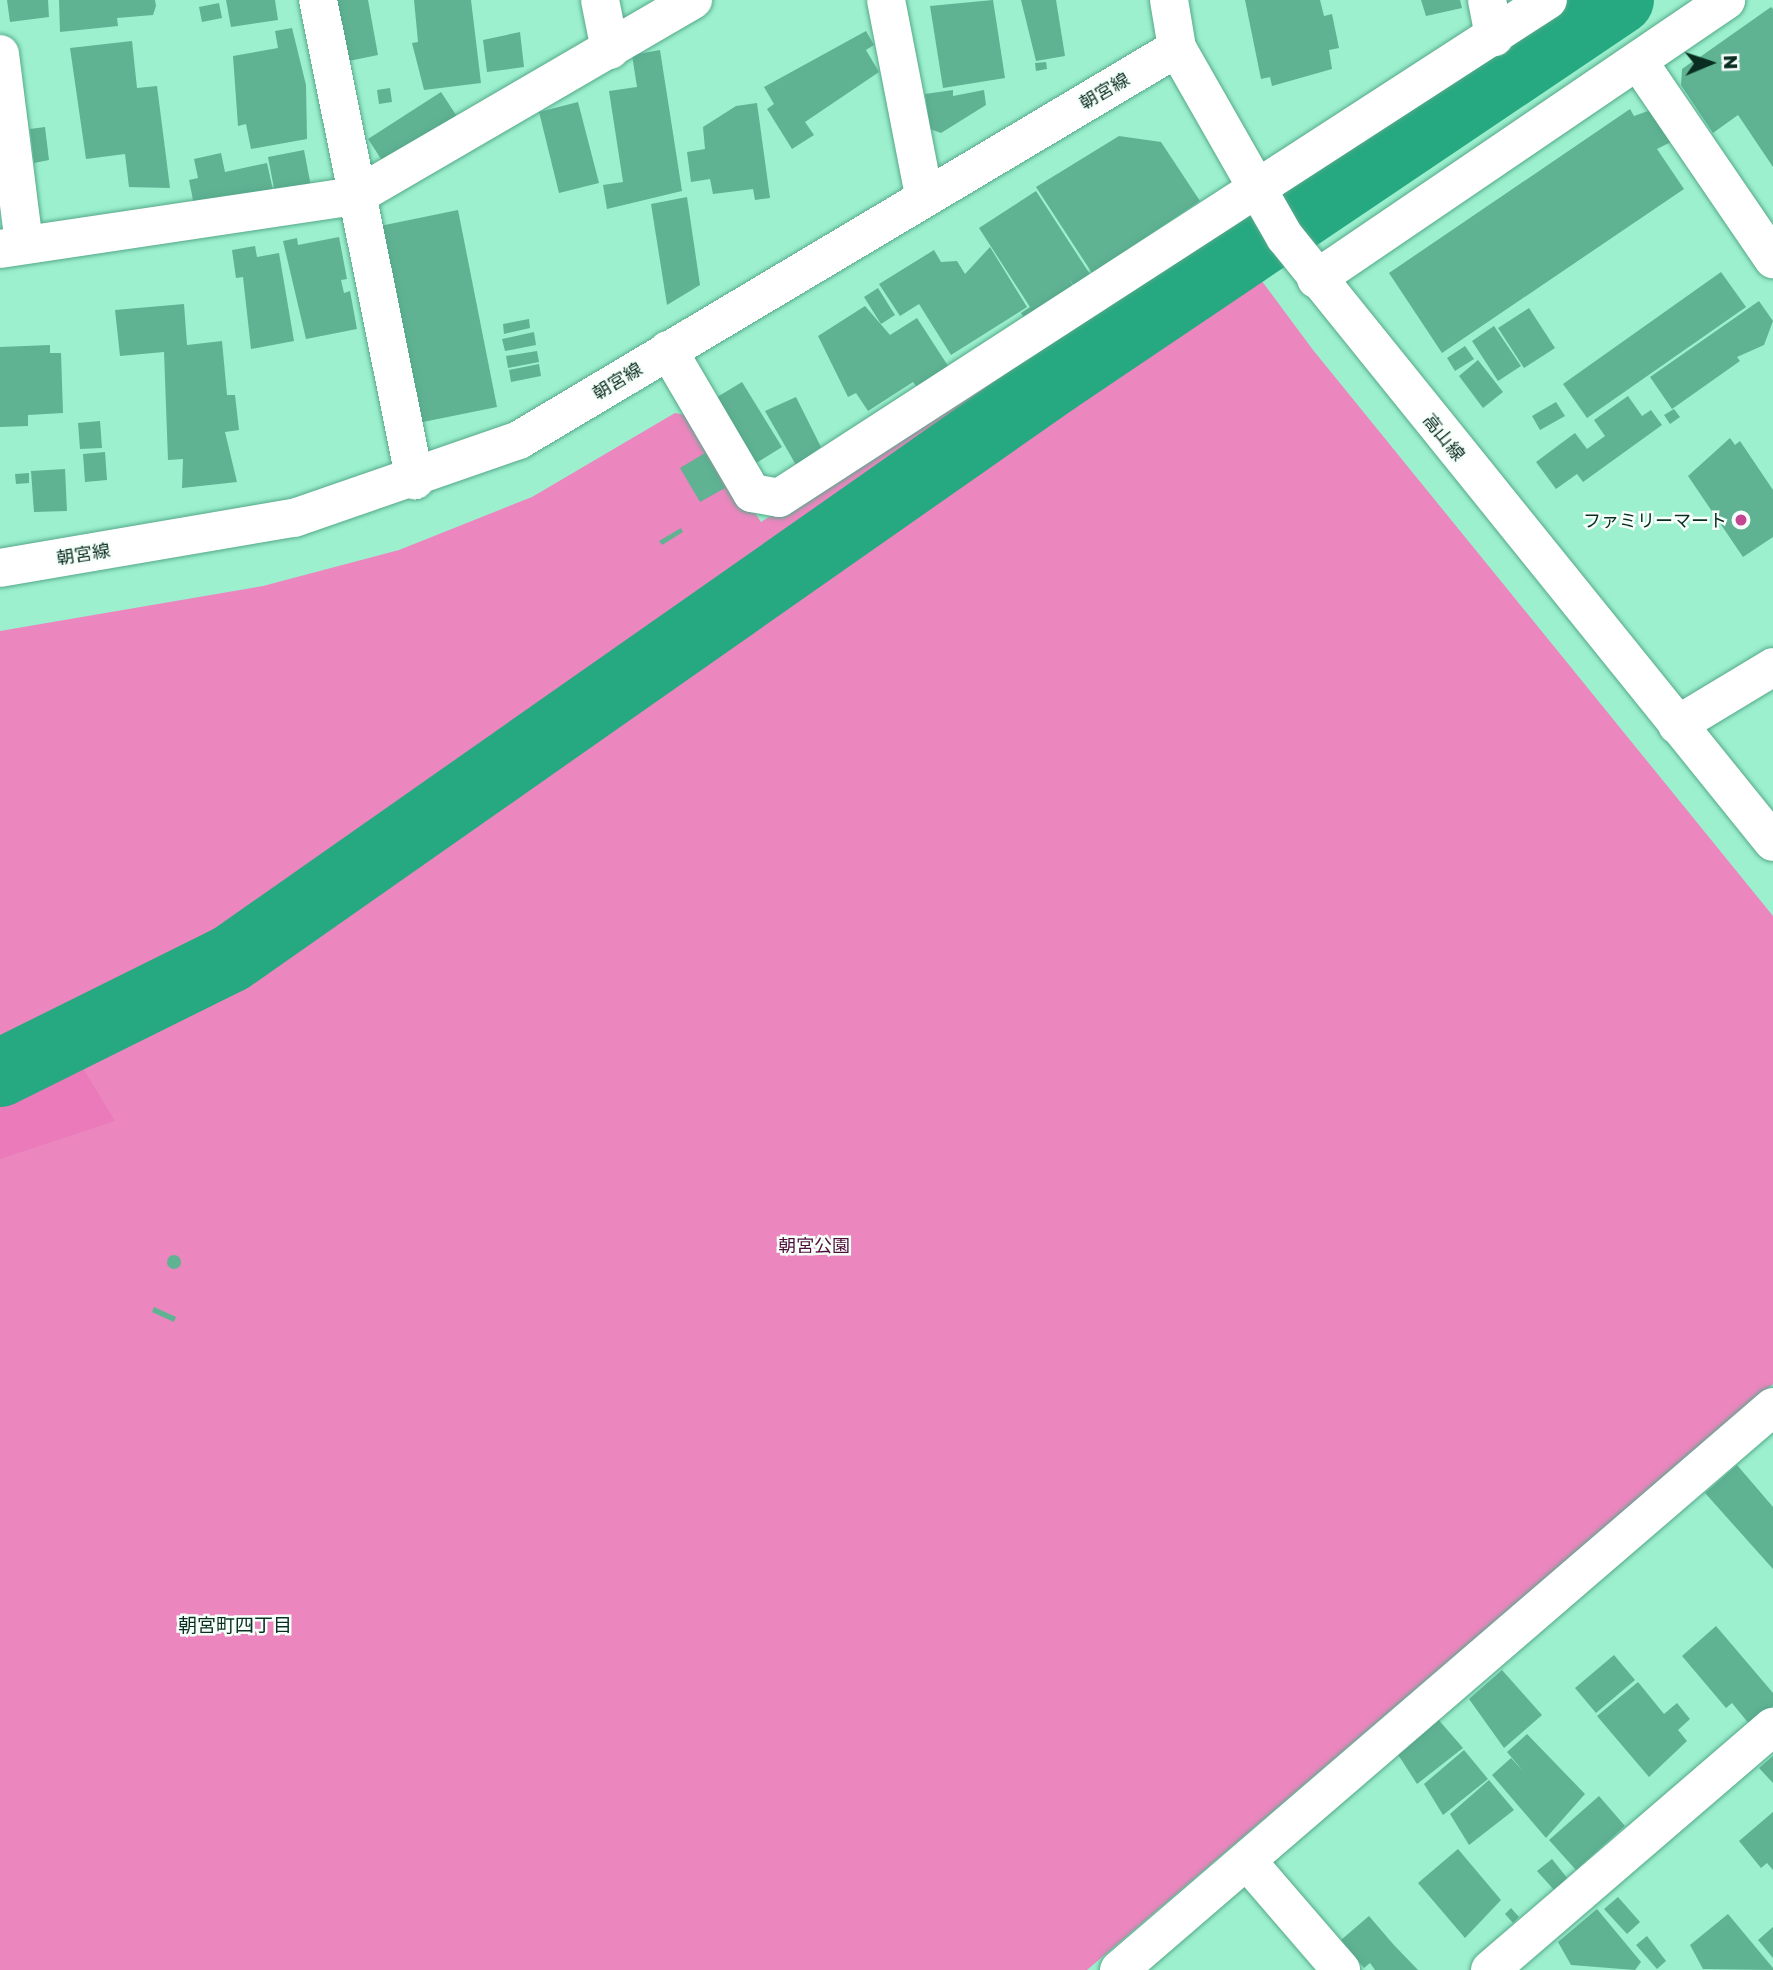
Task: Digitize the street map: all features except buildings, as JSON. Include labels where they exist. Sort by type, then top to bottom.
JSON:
[{"type":"street","points":[[318,0],[415,481]]},
{"type":"street","points":[[600,0],[610,50]]},
{"type":"street","points":[[0,54],[12,246],[356,196],[693,0]]},
{"type":"street","points":[[886,0],[924,195]]},
{"type":"street","name":"高山線","points":[[1169,0],[1177,48],[1269,213],[1316,279],[1773,842]]},
{"type":"street","points":[[1487,0],[1494,37]]},
{"type":"street","points":[[668,350],[752,493],[779,498],[1269,213],[1494,37],[1548,0]]},
{"type":"street","points":[[1316,279],[1727,0]]},
{"type":"street","name":"朝宮線","points":[[0,568],[294,519],[415,481],[519,440],[924,195],[1177,48]]},
{"type":"street","points":[[1638,61],[1773,259]]},
{"type":"street","points":[[1677,725],[1773,667]]},
{"type":"street","points":[[1119,1970],[1773,1407]]},
{"type":"street","points":[[1490,1970],[1773,1727]]},
{"type":"street","points":[[1247,1861],[1341,1970]]},
{"type":"green space","name":"朝宮公園","points":[[1213,237],[1230,238],[1313,350],[1773,916],[1773,1384],[1087,1970],[0,1970],[0,631],[263,586],[399,550],[532,497],[675,413],[690,416],[761,522]]},
{"type":"shaded area","points":[[51,1016],[115,1121],[0,1159],[0,1036]]},
{"type":"waterway","points":[[0,1073],[230,959],[1056,380],[1620,0]]},
{"type":"place","name":"ファミリーマート","points":[[1741,520]]},
{"type":"district","name":"朝宮町四丁目","points":[[235,1625]]}]
